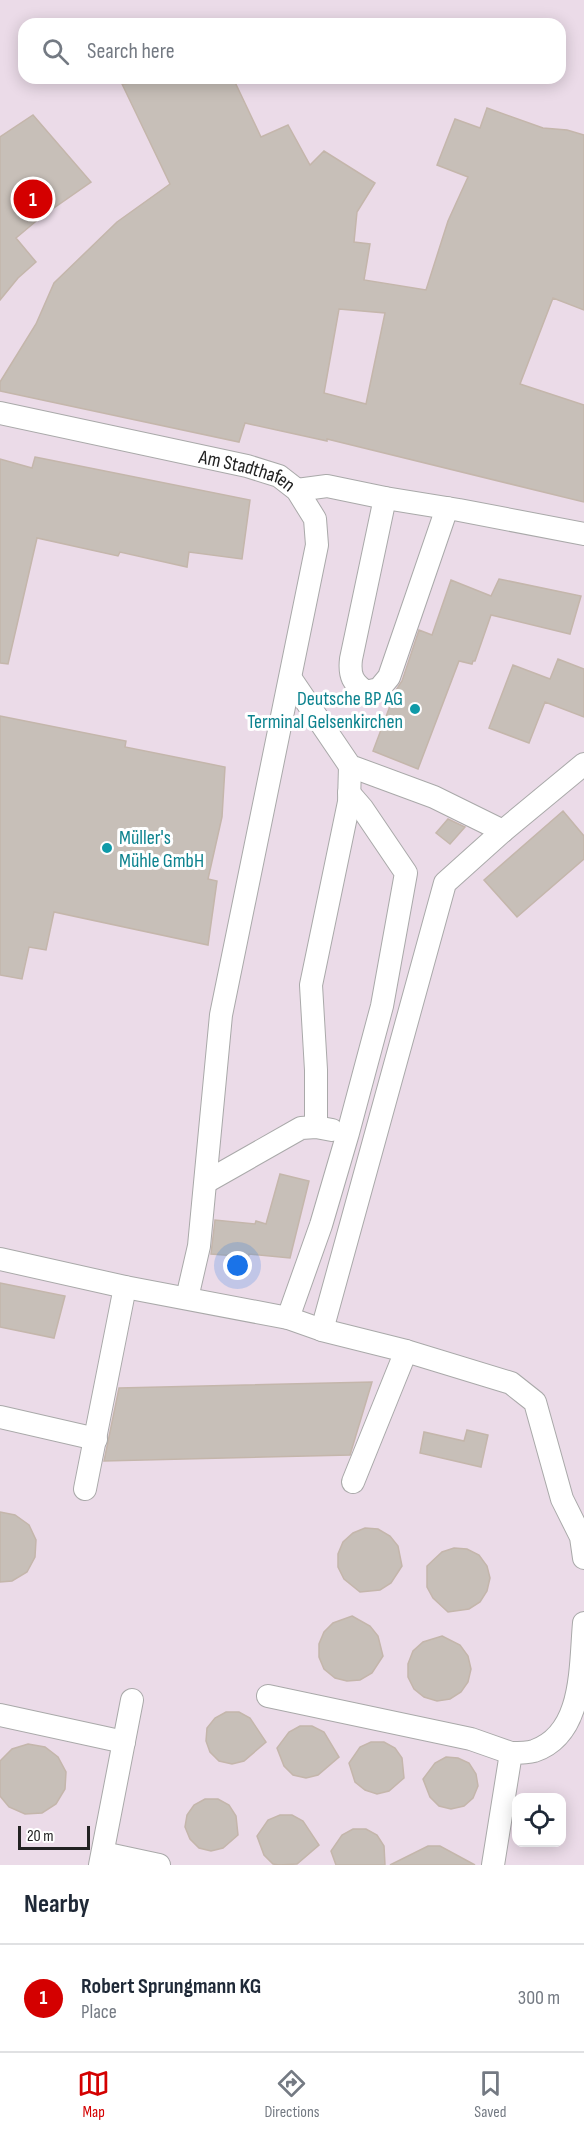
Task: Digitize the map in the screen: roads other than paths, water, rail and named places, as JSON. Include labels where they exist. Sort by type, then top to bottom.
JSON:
[{"type":"street","name":"Am Stadthafen","points":[[0,413],[247,466],[279,476],[297,490],[315,519],[317,545],[221,1015],[199,1246],[187,1298]]},
{"type":"street","points":[[297,490],[327,486],[584,534]]},
{"type":"street","points":[[385,498],[351,659],[350,672],[355,684],[366,692],[379,689],[388,677],[447,508]]},
{"type":"street","points":[[291,679],[350,766],[434,797],[503,831]]},
{"type":"street","points":[[322,1330],[445,883],[584,764]]},
{"type":"street","points":[[316,1127],[316,1070],[311,985],[349,802],[350,766]]},
{"type":"street","points":[[288,1318],[321,1225],[382,1005],[406,873],[362,808],[349,793]]},
{"type":"street","points":[[206,1182],[301,1128],[316,1127],[348,1133]]},
{"type":"street","points":[[0,1259],[125,1287],[288,1318],[322,1330],[406,1351],[511,1383],[535,1402],[562,1498],[583,1543]]},
{"type":"street","points":[[84,1489],[96,1439],[125,1287]]},
{"type":"street","points":[[353,1482],[406,1351]]},
{"type":"street","points":[[0,1417],[96,1439]]},
{"type":"street","points":[[268,1696],[471,1739],[511,1753],[532,1752],[554,1740],[568,1725],[576,1703],[584,1623]]},
{"type":"street","points":[[132,1700],[101,1859],[159,1865]]},
{"type":"street","points":[[0,1715],[124,1742]]},
{"type":"street","points":[[493,1865],[511,1753]]},
{"type":"place","name":"Robert Sprungmann KG","points":[[33,199]]},
{"type":"place","name":"Deutsche BP AG Terminal Gelsenkirchen","points":[[415,709]]},
{"type":"place","name":"Müller's Mühle GmbH","points":[[107,848]]}]
